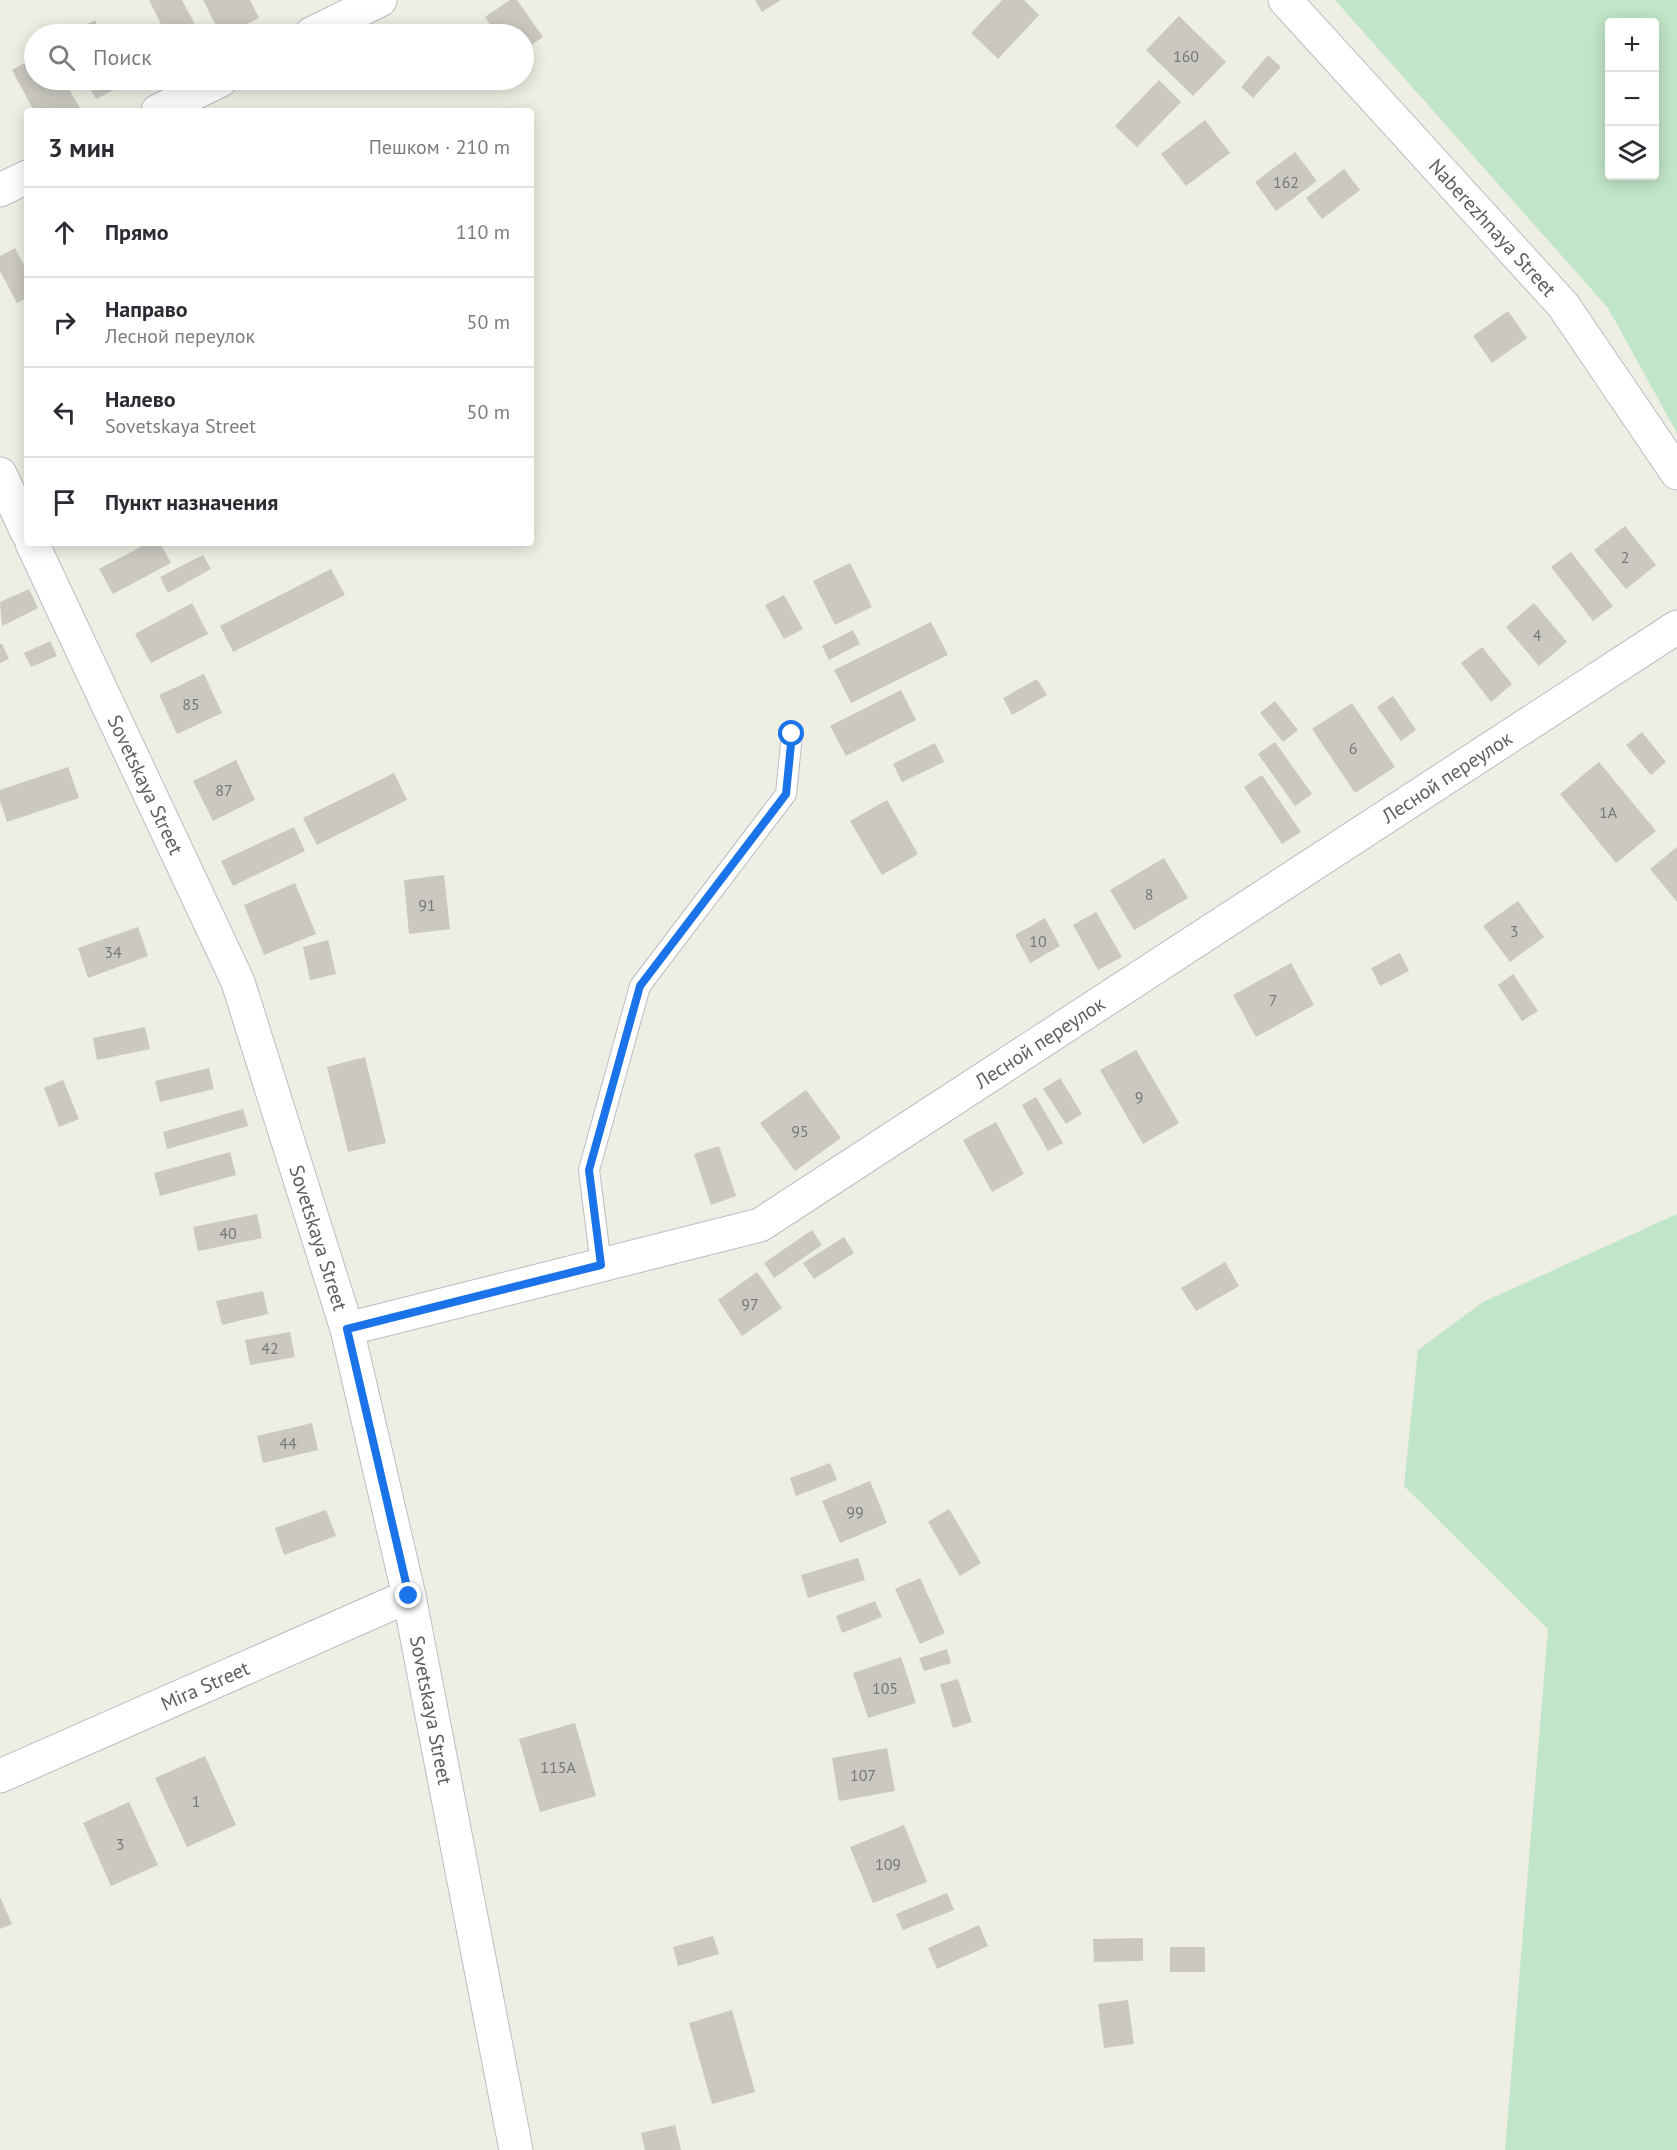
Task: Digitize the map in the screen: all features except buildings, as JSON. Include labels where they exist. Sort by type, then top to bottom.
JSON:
[{"type":"street","points":[[331,24],[380,0]]},
{"type":"street","name":"Naberezhnaya Street","points":[[1285,0],[1563,305],[1677,473]]},
{"type":"street","points":[[164,108],[201,90]]},
{"type":"street","points":[[0,190],[24,178]]},
{"type":"street","points":[[0,474],[24,526]]},
{"type":"street","name":"Sovetskaya Street","points":[[33,546],[238,982],[347,1329],[409,1596],[516,2150]]},
{"type":"street","name":"Лесной переулок","points":[[347,1329],[760,1225],[1677,627]]},
{"type":"street","name":"Mira Street","points":[[0,1776],[409,1596]]},
{"type":"lane","points":[[601,1265],[589,1170],[640,986],[786,794],[792,734]]},
{"type":"green space","points":[[1335,0],[1677,0],[1677,433],[1608,308]]},
{"type":"green space","points":[[1677,1214],[1677,2150],[1505,2150],[1548,1629],[1404,1486],[1418,1350],[1483,1302]]},
{"type":"route","points":[[409,1596],[347,1329],[601,1265],[589,1170],[640,986],[786,794],[792,734]]}]
